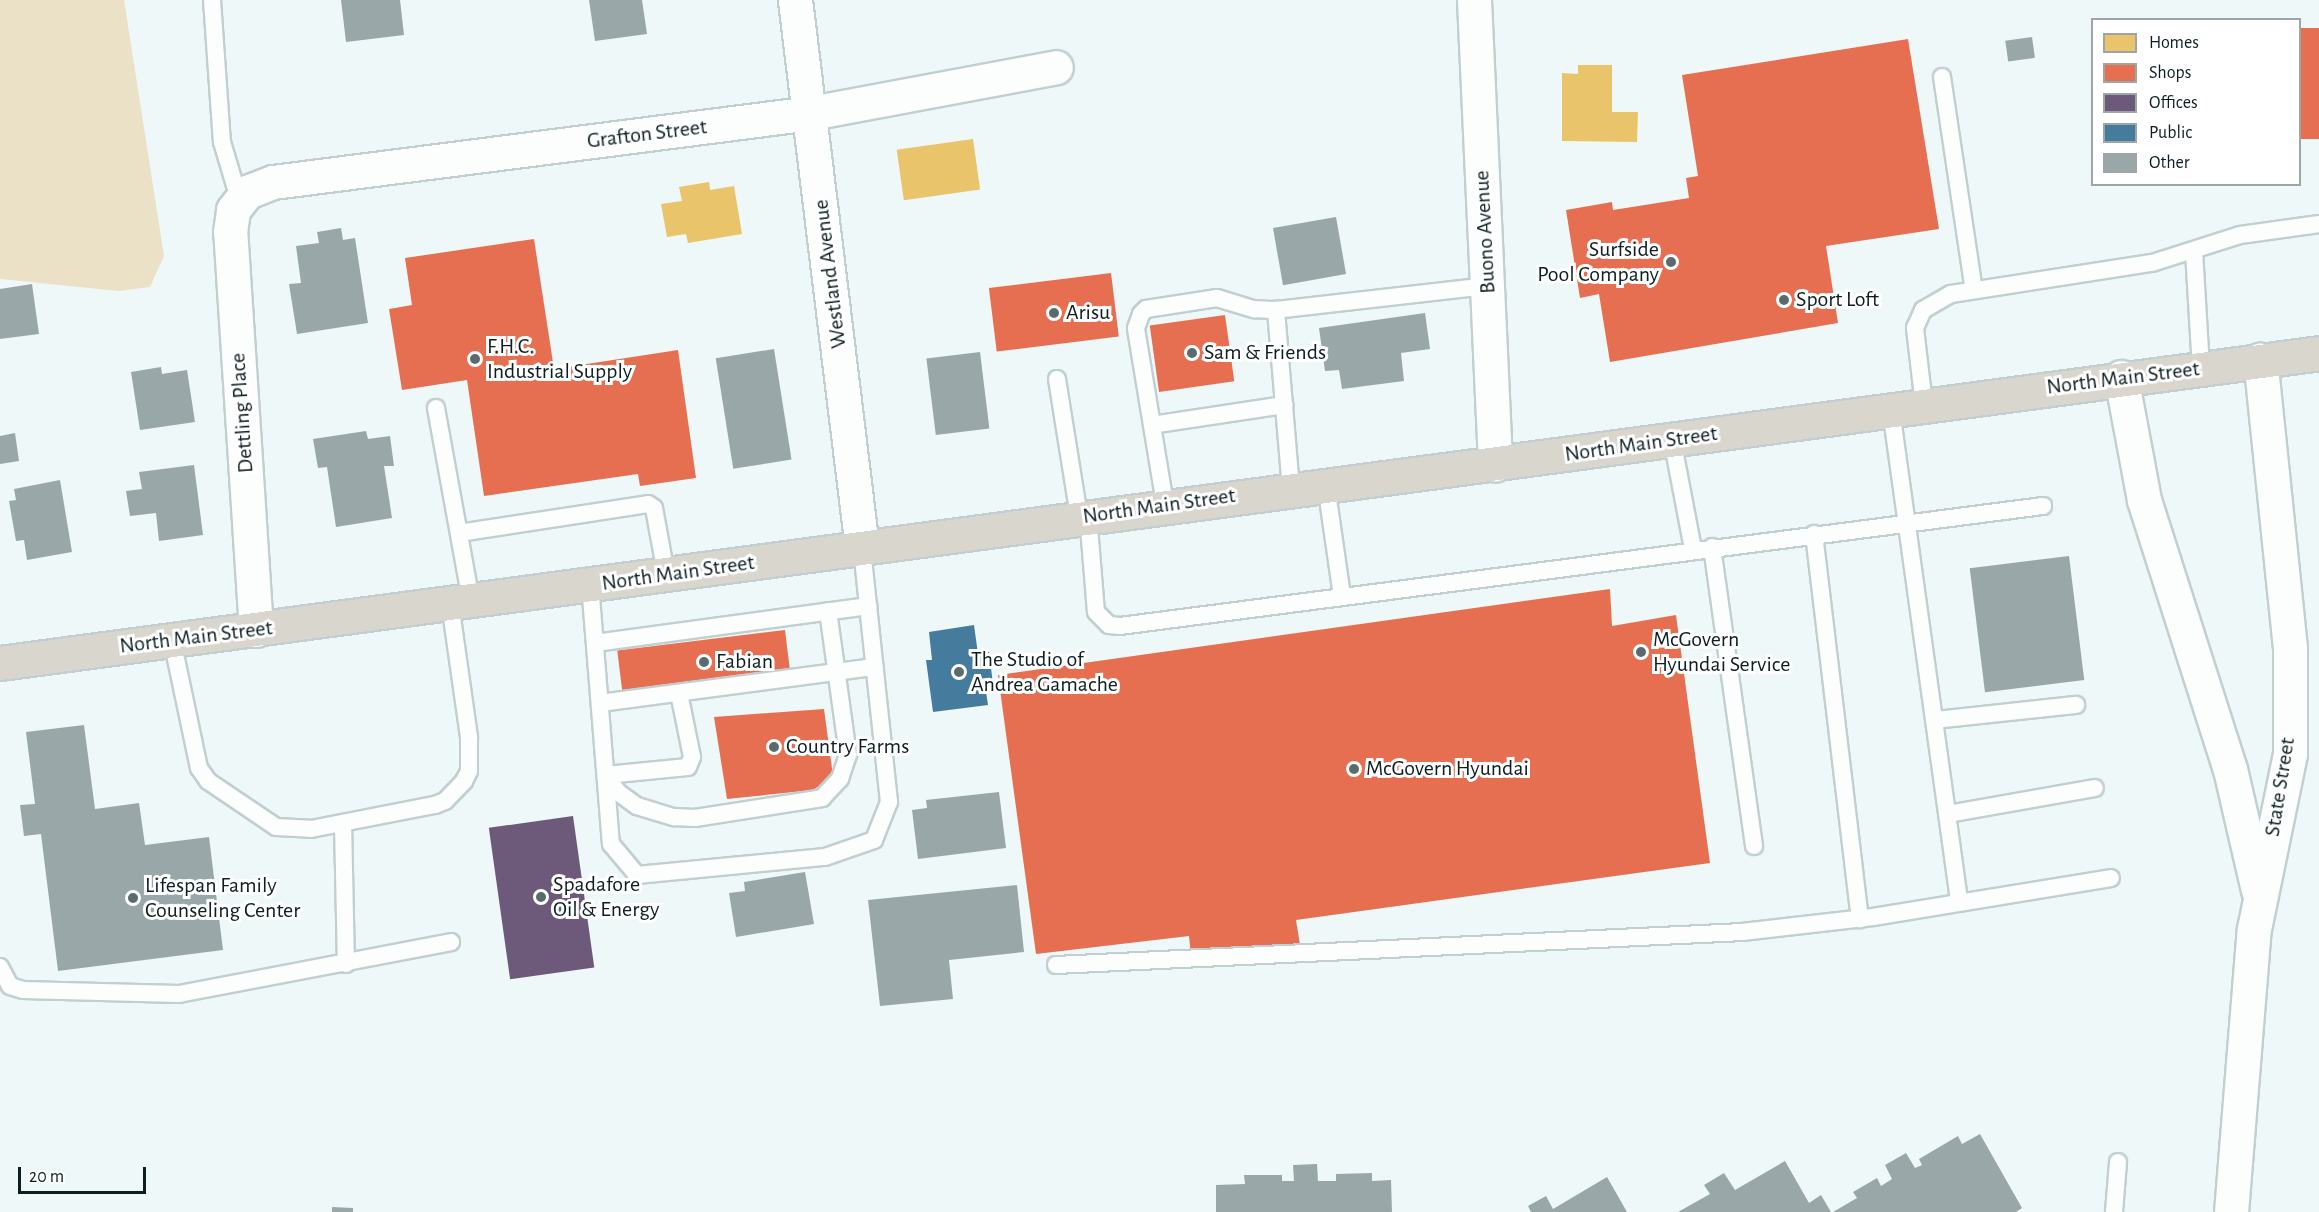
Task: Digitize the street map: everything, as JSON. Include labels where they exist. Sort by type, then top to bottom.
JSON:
[{"type":"highway","name":"North Main Street","points":[[0,663],[862,548],[1165,504],[1495,465],[2121,377],[2319,353]]},
{"type":"street","name":"Westland Avenue","points":[[795,0],[811,113],[862,548]]},
{"type":"street","name":"Buono Avenue","points":[[1474,0],[1495,465]]},
{"type":"street","name":"Grafton Street","points":[[239,199],[248,192],[273,182],[811,113],[1056,66]]},
{"type":"street","name":"Dettling Place","points":[[239,199],[233,210],[230,232],[256,630]]},
{"type":"street","name":"State Street","points":[[2231,1212],[2241,1054],[2260,900],[2290,754],[2290,648],[2260,360]]},
{"type":"street","points":[[2121,377],[2144,501],[2227,759],[2260,900]]},
{"type":"lane","points":[[212,0],[222,142],[239,199]]},
{"type":"lane","points":[[1942,76],[1974,290]]},
{"type":"lane","points":[[1924,405],[1915,328],[1923,310],[1951,294],[2152,263],[2240,235],[2319,224]]},
{"type":"lane","points":[[2194,251],[2201,368]]},
{"type":"lane","points":[[1165,504],[1136,328],[1146,309],[1217,298],[1254,309],[1276,310],[1487,286]]},
{"type":"lane","points":[[1276,310],[1291,489]]},
{"type":"lane","points":[[1057,379],[1084,516],[1096,612],[1109,625],[2043,506]]},
{"type":"lane","points":[[1152,425],[1284,405]]},
{"type":"lane","points":[[172,640],[199,768],[208,782],[276,827],[311,829],[446,801],[464,782],[469,771],[470,737],[460,602],[459,533],[436,408]]},
{"type":"lane","points":[[1892,410],[1959,901]]},
{"type":"lane","points":[[1672,439],[1693,549]]},
{"type":"lane","points":[[1326,485],[1342,596]]},
{"type":"lane","points":[[459,533],[648,504],[654,508],[666,574]]},
{"type":"lane","points":[[1814,534],[1860,919]]},
{"type":"lane","points":[[1712,547],[1754,846]]},
{"type":"lane","points":[[590,585],[611,844],[637,875],[825,857],[874,840],[889,802],[862,548]]},
{"type":"lane","points":[[595,643],[868,606]]},
{"type":"lane","points":[[606,775],[619,793],[637,806],[674,817],[695,818],[822,798],[840,779],[848,755],[828,611]]},
{"type":"lane","points":[[600,703],[875,667]]},
{"type":"lane","points":[[606,775],[688,767],[692,757],[679,693]]},
{"type":"lane","points":[[1935,720],[2076,705]]},
{"type":"lane","points":[[1948,814],[2095,788]]},
{"type":"lane","points":[[343,823],[346,963]]},
{"type":"lane","points":[[1056,965],[1742,932],[1860,919],[1959,901],[2111,878]]},
{"type":"lane","points":[[0,968],[10,986],[23,990],[178,994],[451,942]]},
{"type":"lane","points":[[2114,1212],[2118,1162]]},
{"type":"shaded area","points":[[0,0],[124,0],[164,256],[150,287],[119,291],[0,279]]},
{"type":"building: Homes","points":[[1578,65],[1612,65],[1612,112],[1638,112],[1637,142],[1562,141],[1562,73],[1578,74]]},
{"type":"building: Homes","points":[[973,139],[980,190],[904,200],[897,150]]},
{"type":"building: Homes","points":[[709,182],[710,190],[734,186],[742,234],[688,243],[686,234],[667,237],[661,204],[682,201],[679,187]]},
{"type":"building: Shops","points":[[2301,28],[2319,28],[2319,139],[2301,139]]},
{"type":"building: Shops","points":[[1908,39],[1939,229],[1826,246],[1838,323],[1610,362],[1599,294],[1580,298],[1566,210],[1612,202],[1613,210],[1689,198],[1686,178],[1698,176],[1682,75]]},
{"type":"building: Shops","name":"F.H.C. Industrial Supply","points":[[534,239],[554,369],[678,350],[696,478],[640,486],[638,474],[484,496],[467,380],[402,390],[389,309],[412,305],[405,258]]},
{"type":"building: Shops","name":"Arisu","points":[[1111,273],[1119,337],[997,352],[989,288]]},
{"type":"building: Shops","name":"Sam & Friends","points":[[1225,315],[1234,381],[1159,392],[1150,326]]},
{"type":"building: Shops","name":"McGovern Hyundai","points":[[1610,589],[1612,626],[1676,615],[1710,863],[1296,920],[1301,951],[1192,965],[1189,936],[1036,954],[998,675]]},
{"type":"building: Shops","name":"Fabian","points":[[785,630],[790,673],[623,693],[617,651]]},
{"type":"building: Shops","name":"Country Farms","points":[[824,709],[833,776],[813,790],[727,799],[714,717]]},
{"type":"building: Offices","name":"Spadafore Oil & Energy","points":[[573,816],[594,968],[510,979],[489,828]]},
{"type":"building: Public","name":"The Studio of Andrea Gamache","points":[[974,625],[978,654],[989,652],[993,684],[985,685],[988,705],[933,712],[926,660],[932,660],[929,632]]},
{"type":"building: Other","points":[[341,0],[400,0],[404,35],[346,42]]},
{"type":"building: Other","points":[[589,0],[642,0],[647,34],[595,41]]},
{"type":"building: Other","points":[[2032,37],[2035,58],[2008,62],[2005,41]]},
{"type":"building: Other","points":[[1336,217],[1346,274],[1283,285],[1273,228]]},
{"type":"building: Other","points":[[341,228],[343,240],[355,238],[368,323],[297,334],[289,284],[301,283],[296,246],[319,243],[317,232]]},
{"type":"building: Other","points":[[32,284],[39,334],[0,339],[0,289]]},
{"type":"building: Other","points":[[1425,313],[1430,349],[1401,353],[1404,381],[1342,389],[1339,370],[1325,371],[1319,328]]},
{"type":"building: Other","points":[[774,349],[792,460],[733,469],[716,358]]},
{"type":"building: Other","points":[[980,352],[989,428],[936,435],[926,359]]},
{"type":"building: Other","points":[[161,367],[162,374],[187,370],[195,422],[140,430],[131,372]]},
{"type":"building: Other","points":[[366,431],[368,439],[390,436],[394,466],[384,466],[392,518],[336,527],[327,467],[318,468],[313,439]]},
{"type":"building: Other","points":[[15,433],[19,461],[0,464],[0,436]]},
{"type":"building: Other","points":[[194,465],[203,535],[159,541],[156,513],[130,516],[126,491],[142,489],[139,472]]},
{"type":"building: Other","points":[[60,480],[72,552],[27,560],[24,540],[16,541],[9,501],[16,500],[14,489]]},
{"type":"building: Other","points":[[2069,556],[2084,680],[1985,692],[1970,568]]},
{"type":"building: Other","name":"Lifespan Family Counseling Center","points":[[84,725],[95,809],[139,803],[145,845],[209,837],[223,950],[58,971],[41,834],[24,836],[20,805],[35,804],[26,732]]},
{"type":"building: Other","points":[[999,792],[1006,848],[918,859],[912,810],[927,808],[926,800]]},
{"type":"building: Other","points":[[805,872],[814,924],[736,937],[729,893],[745,891],[744,882]]},
{"type":"building: Other","points":[[1017,885],[1024,952],[949,960],[953,999],[880,1006],[868,900]]},
{"type":"building: Other","points":[[1980,1134],[2022,1208],[2016,1212],[1833,1212],[1857,1198],[1853,1192],[1877,1178],[1881,1186],[1892,1179],[1885,1165],[1906,1153],[1915,1168],[1922,1165],[1919,1159],[1958,1136],[1962,1144]]},
{"type":"building: Other","points":[[1785,1161],[1809,1203],[1821,1195],[1831,1212],[1678,1212],[1710,1194],[1704,1185],[1724,1173],[1735,1190]]},
{"type":"building: Other","points":[[1317,1164],[1318,1181],[1336,1181],[1336,1174],[1372,1173],[1372,1181],[1391,1180],[1392,1212],[1216,1212],[1216,1185],[1245,1184],[1244,1175],[1282,1175],[1282,1181],[1294,1181],[1293,1165]]},
{"type":"building: Other","points":[[1607,1177],[1627,1212],[1531,1212],[1528,1206],[1546,1196],[1553,1209]]},
{"type":"building: Other","points":[[332,1207],[353,1208],[353,1212],[332,1212]]},
{"type":"place","name":"Surfside Pool Company","points":[[1671,262]]},
{"type":"place","name":"Sport Loft","points":[[1784,300]]},
{"type":"place","name":"Arisu","points":[[1054,313]]},
{"type":"place","name":"Sam & Friends","points":[[1192,353]]},
{"type":"place","name":"F.H.C. Industrial Supply","points":[[475,359]]},
{"type":"place","name":"McGovern Hyundai Service","points":[[1641,652]]},
{"type":"place","name":"Fabian","points":[[704,662]]},
{"type":"place","name":"The Studio of Andrea Gamache","points":[[959,672]]},
{"type":"place","name":"Country Farms","points":[[774,747]]},
{"type":"place","name":"McGovern Hyundai","points":[[1354,769]]},
{"type":"place","name":"Spadafore Oil & Energy","points":[[541,897]]},
{"type":"place","name":"Lifespan Family Counseling Center","points":[[133,898]]}]
